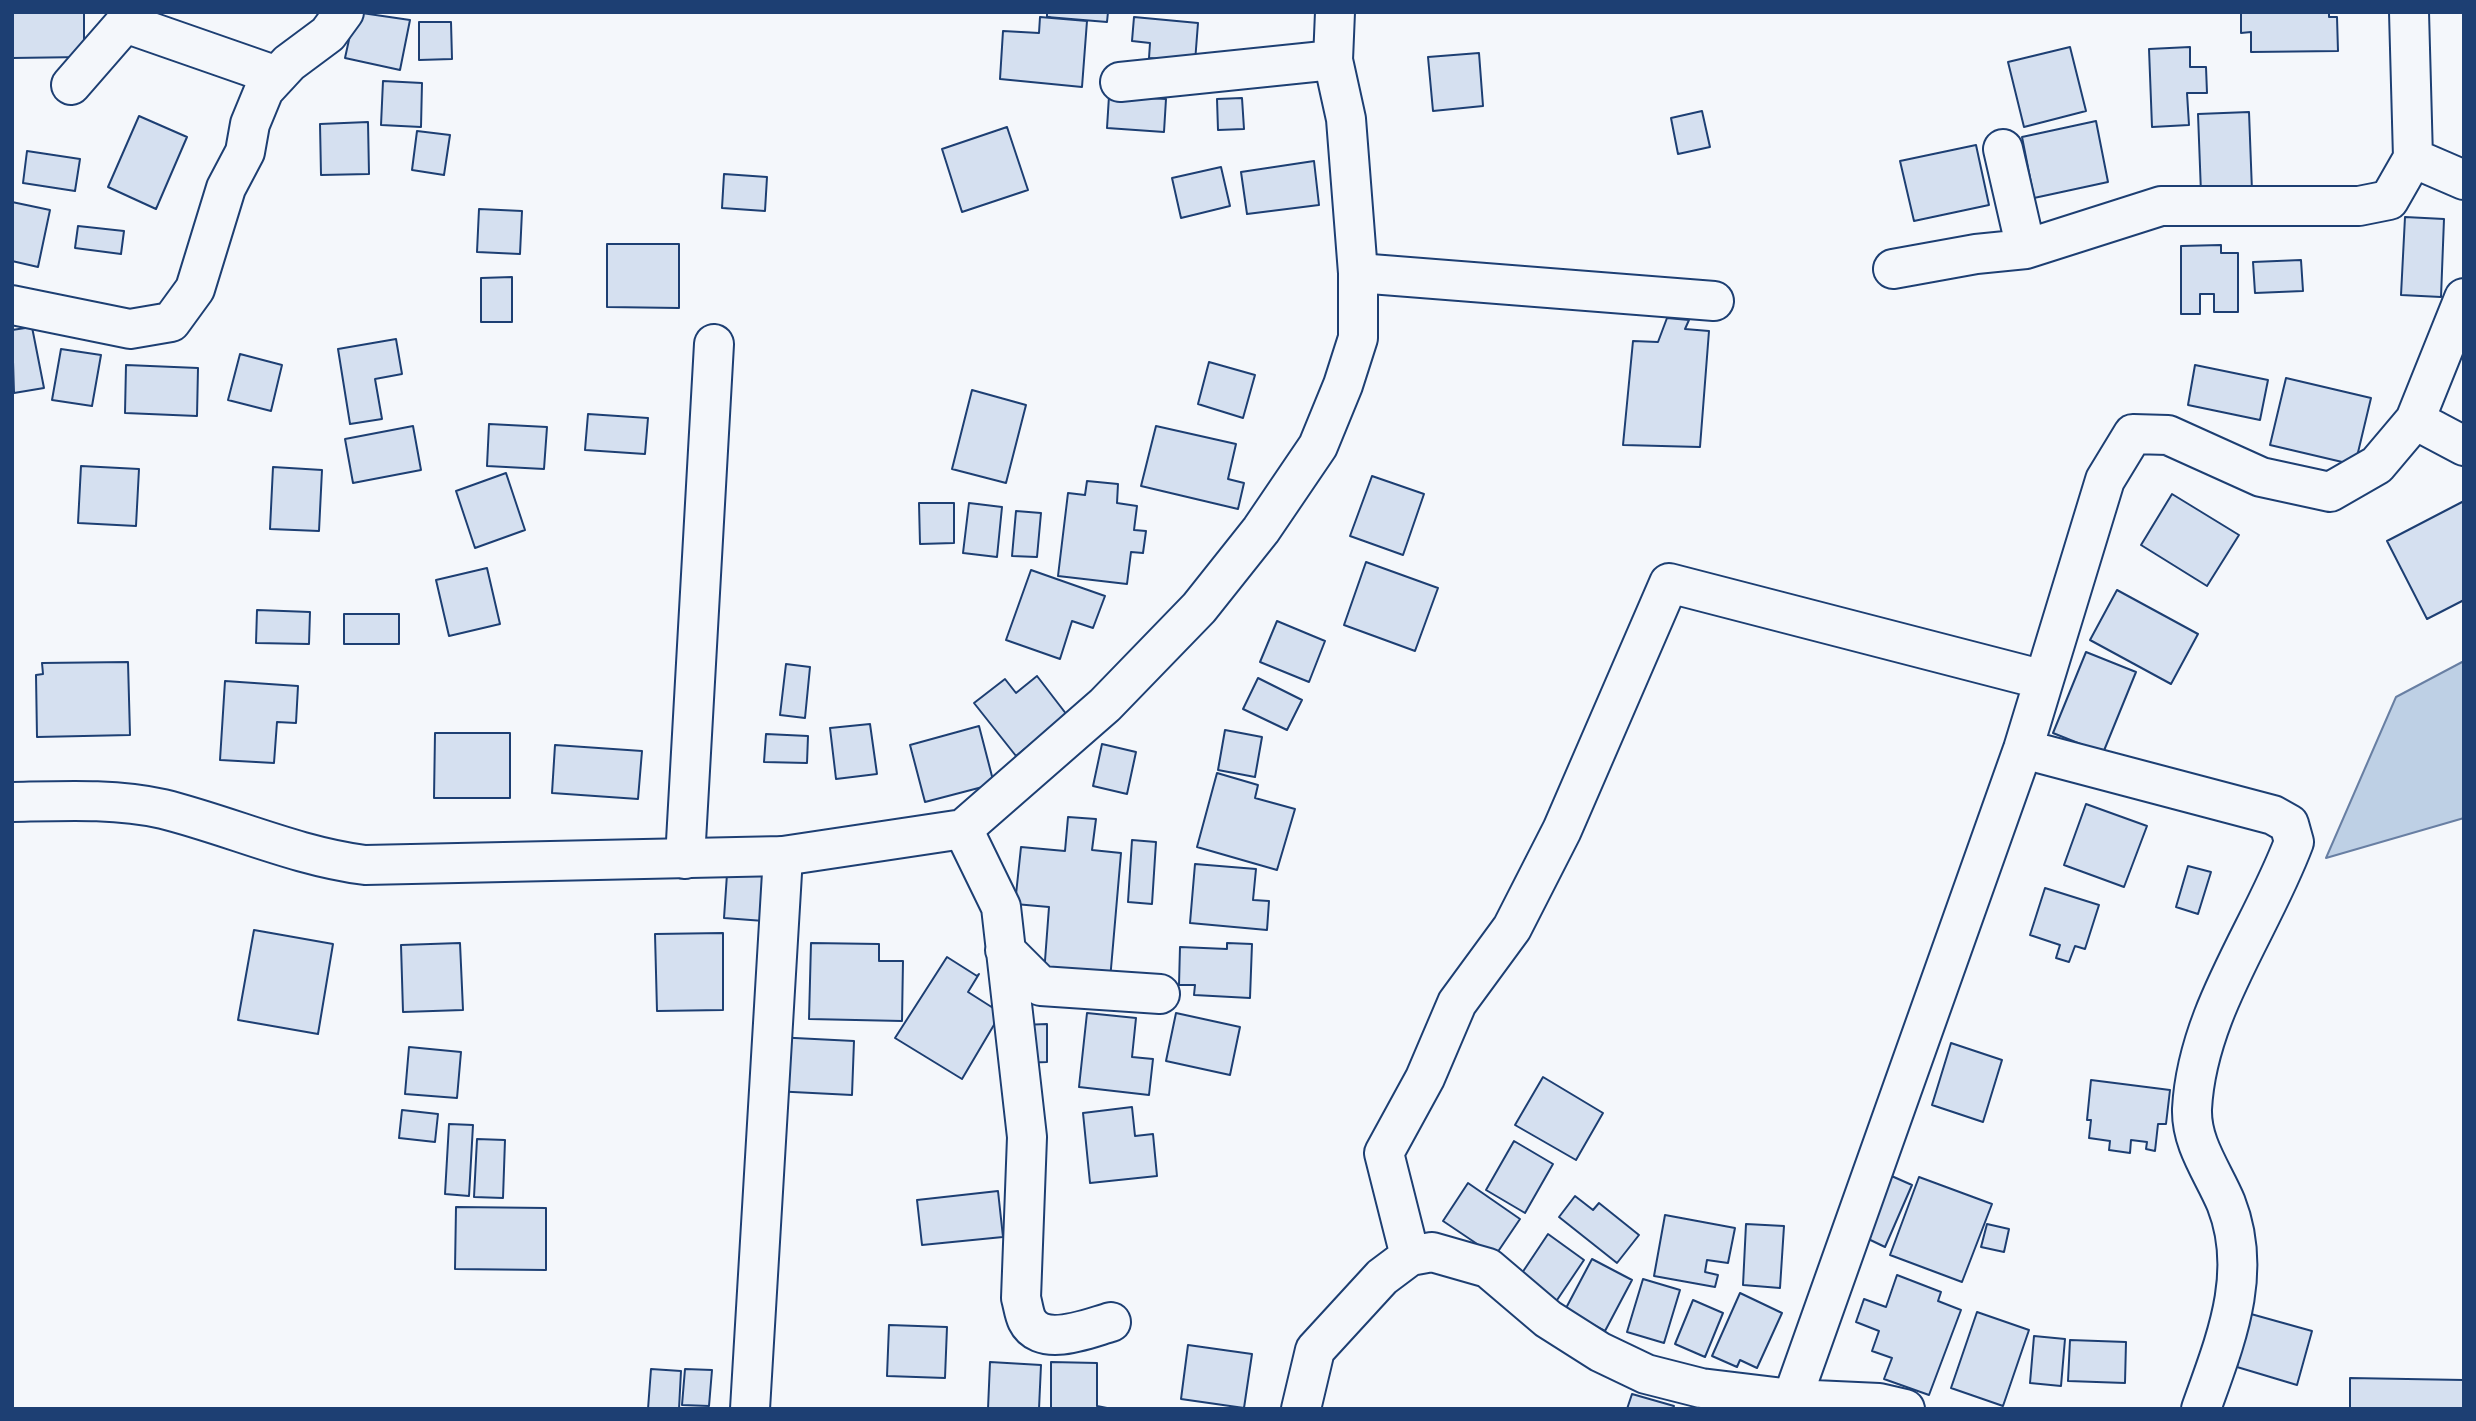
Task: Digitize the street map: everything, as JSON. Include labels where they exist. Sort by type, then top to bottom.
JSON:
[{"type":"street","points":[[12,305],[130,329],[170,322],[195,289],[226,187],[244,152],[250,124],[264,90],[289,62],[328,34],[345,12]]},
{"type":"street","points":[[12,802],[85,801],[161,809],[299,853],[365,865],[783,856],[963,829],[1105,705],[1199,608],[1261,530],[1318,446],[1343,385],[1358,338],[1358,273],[1346,119],[1333,60],[1335,12]]},
{"type":"street","points":[[1893,269],[1976,254],[2026,249],[2161,206],[2359,206],[2389,200],[2413,158],[2409,12]]},
{"type":"street","points":[[71,85],[125,23],[277,76]]},
{"type":"street","points":[[1120,82],[1333,60]]},
{"type":"street","points":[[2003,149],[2026,249]]},
{"type":"street","points":[[2413,158],[2464,180]]},
{"type":"street","points":[[1358,273],[1714,301]]},
{"type":"street","points":[[1792,1404],[2023,749],[2105,480],[2133,434],[2168,435],[2261,477],[2330,492],[2376,465],[2415,420],[2464,298]]},
{"type":"street","points":[[685,859],[713,344]]},
{"type":"street","points":[[2415,420],[2464,446]]},
{"type":"street","points":[[1410,1256],[1384,1153],[1425,1078],[1457,1003],[1512,928],[1562,830],[1669,583],[2044,680]]},
{"type":"street","points":[[2023,749],[2273,815],[2289,824],[2294,842],[2213,1016],[2197,1063],[2192,1112],[2197,1140],[2208,1170],[2226,1203],[2240,1259],[2237,1298],[2202,1409]]},
{"type":"street","points":[[963,829],[1001,907],[1027,1137],[1021,1298],[1027,1322],[1041,1333],[1057,1335],[1111,1322]]},
{"type":"street","points":[[750,1409],[783,856]]},
{"type":"street","points":[[1005,950],[1041,986],[1160,994]]},
{"type":"street","points":[[1301,1409],[1315,1350],[1381,1277],[1410,1256],[1432,1252],[1488,1268],[1548,1319],[1600,1352],[1646,1374],[1701,1388],[1792,1404],[1879,1403],[1905,1409]]},
{"type":"water","points":[[2464,661],[2464,818],[2326,858],[2396,697]]},
{"type":"building","points":[[12,12],[84,12],[84,57],[12,58]]},
{"type":"building","points":[[355,12],[410,20],[400,70],[345,58]]},
{"type":"building","points":[[1047,12],[1108,12],[1107,22],[1047,17]]},
{"type":"building","points":[[2241,12],[2329,12],[2329,17],[2337,17],[2338,51],[2251,52],[2251,32],[2241,33]]},
{"type":"building","points":[[1040,17],[1087,21],[1082,87],[1000,79],[1003,31],[1039,33]]},
{"type":"building","points":[[1134,17],[1198,23],[1195,62],[1149,58],[1150,43],[1132,41]]},
{"type":"building","points":[[419,22],[451,22],[452,59],[419,60]]},
{"type":"building","points":[[2070,47],[2086,111],[2024,127],[2008,62]]},
{"type":"building","points":[[2190,47],[2190,67],[2206,67],[2207,93],[2187,93],[2189,125],[2152,127],[2149,49]]},
{"type":"building","points":[[1479,53],[1483,106],[1433,111],[1428,57]]},
{"type":"building","points":[[383,81],[422,83],[421,127],[381,125]]},
{"type":"building","points":[[1109,96],[1166,99],[1164,132],[1107,128]]},
{"type":"building","points":[[1242,98],[1244,129],[1218,130],[1217,99]]},
{"type":"building","points":[[1702,111],[1710,147],[1678,154],[1671,118]]},
{"type":"building","points":[[2249,112],[2252,191],[2201,193],[2198,114]]},
{"type":"building","points":[[139,116],[187,137],[156,209],[108,187]]},
{"type":"building","points":[[2096,121],[2108,182],[2034,198],[2022,137]]},
{"type":"building","points":[[368,122],[369,174],[321,175],[320,124]]},
{"type":"building","points":[[1007,127],[1028,190],[962,212],[942,149]]},
{"type":"building","points":[[417,131],[450,135],[444,175],[412,170]]},
{"type":"building","points":[[1976,145],[1989,205],[1914,221],[1900,161]]},
{"type":"building","points":[[27,151],[80,159],[75,191],[23,183]]},
{"type":"building","points":[[1314,161],[1319,205],[1247,214],[1241,172]]},
{"type":"building","points":[[1221,167],[1230,206],[1181,218],[1172,178]]},
{"type":"building","points":[[724,174],[767,177],[765,211],[722,208]]},
{"type":"building","points":[[12,202],[50,210],[38,267],[12,261]]},
{"type":"building","points":[[479,209],[522,211],[520,254],[477,252]]},
{"type":"building","points":[[2405,217],[2444,219],[2441,297],[2401,295]]},
{"type":"building","points":[[78,226],[124,231],[121,254],[75,248]]},
{"type":"building","points":[[607,244],[679,244],[679,308],[607,307]]},
{"type":"building","points":[[2221,245],[2221,253],[2238,253],[2238,312],[2214,312],[2214,294],[2200,294],[2200,314],[2181,314],[2181,246]]},
{"type":"building","points":[[2301,260],[2303,291],[2255,293],[2253,262]]},
{"type":"building","points":[[512,277],[512,322],[481,322],[481,278]]},
{"type":"building","points":[[1667,318],[1689,320],[1685,329],[1709,331],[1700,447],[1623,445],[1633,341],[1658,342]]},
{"type":"building","points":[[32,327],[44,388],[14,393],[12,330]]},
{"type":"building","points":[[396,339],[402,374],[375,379],[382,419],[350,424],[338,349]]},
{"type":"building","points":[[61,349],[101,355],[92,406],[52,400]]},
{"type":"building","points":[[240,354],[282,365],[271,411],[228,400]]},
{"type":"building","points":[[1209,362],[1255,375],[1243,418],[1198,404]]},
{"type":"building","points":[[126,365],[198,368],[197,416],[125,413]]},
{"type":"building","points":[[2195,365],[2268,380],[2260,420],[2188,405]]},
{"type":"building","points":[[2286,378],[2371,398],[2355,465],[2270,445]]},
{"type":"building","points":[[972,390],[1026,405],[1006,483],[952,469]]},
{"type":"building","points":[[588,414],[648,418],[645,454],[585,450]]},
{"type":"building","points":[[489,424],[547,427],[544,469],[487,466]]},
{"type":"building","points":[[413,426],[421,470],[353,483],[345,439]]},
{"type":"building","points":[[1156,426],[1236,444],[1228,479],[1244,483],[1238,509],[1141,486]]},
{"type":"building","points":[[81,466],[139,469],[136,526],[78,523]]},
{"type":"building","points":[[273,467],[322,470],[319,531],[270,529]]},
{"type":"building","points":[[506,473],[525,530],[475,548],[456,491]]},
{"type":"building","points":[[1372,476],[1424,494],[1403,555],[1350,536]]},
{"type":"building","points":[[1087,481],[1118,484],[1117,503],[1137,506],[1134,530],[1146,531],[1143,553],[1131,552],[1127,584],[1058,576],[1068,493],[1085,495]]},
{"type":"building","points":[[2172,494],[2239,535],[2207,586],[2141,545]]},
{"type":"building","points":[[2464,501],[2464,600],[2427,619],[2387,541]]},
{"type":"building","points":[[919,503],[954,503],[954,543],[920,544]]},
{"type":"building","points":[[969,503],[1002,507],[997,557],[963,553]]},
{"type":"building","points":[[1016,511],[1041,513],[1037,557],[1012,556]]},
{"type":"building","points":[[1366,562],[1438,588],[1415,651],[1344,625]]},
{"type":"building","points":[[487,568],[500,624],[449,636],[436,580]]},
{"type":"building","points":[[1031,570],[1105,596],[1093,628],[1072,621],[1060,659],[1006,640]]},
{"type":"building","points":[[2117,590],[2198,634],[2171,684],[2090,640]]},
{"type":"building","points":[[257,610],[310,612],[309,644],[256,643]]},
{"type":"building","points":[[344,614],[399,614],[399,644],[344,644]]},
{"type":"building","points":[[1277,621],[1325,641],[1309,682],[1260,662]]},
{"type":"building","points":[[2086,652],[2136,672],[2103,753],[2053,733]]},
{"type":"building","points":[[128,662],[130,735],[37,737],[36,675],[43,674],[42,663]]},
{"type":"building","points":[[786,664],[810,667],[805,718],[780,715]]},
{"type":"building","points":[[1037,676],[1067,715],[1016,756],[974,703],[1005,679],[1016,693]]},
{"type":"building","points":[[1258,678],[1302,700],[1287,730],[1243,709]]},
{"type":"building","points":[[225,681],[298,686],[296,723],[277,722],[274,763],[220,760]]},
{"type":"building","points":[[870,724],[877,774],[836,779],[830,728]]},
{"type":"building","points":[[979,726],[994,784],[925,802],[910,745]]},
{"type":"building","points":[[1225,730],[1262,737],[1255,777],[1218,770]]},
{"type":"building","points":[[435,733],[510,733],[510,798],[434,798]]},
{"type":"building","points":[[766,734],[808,736],[807,763],[764,762]]},
{"type":"building","points":[[1102,744],[1136,752],[1127,794],[1093,786]]},
{"type":"building","points":[[555,745],[642,751],[638,799],[552,793]]},
{"type":"building","points":[[1217,773],[1258,785],[1255,798],[1295,809],[1277,870],[1197,847]]},
{"type":"building","points":[[2086,804],[2147,826],[2124,887],[2064,865]]},
{"type":"building","points":[[1068,817],[1096,819],[1092,850],[1121,853],[1110,980],[1044,974],[1049,907],[1015,904],[1021,847],[1065,851]]},
{"type":"building","points":[[1132,840],[1156,842],[1152,904],[1128,902]]},
{"type":"building","points":[[1195,864],[1256,869],[1253,900],[1269,901],[1267,930],[1190,923]]},
{"type":"building","points":[[2188,866],[2211,872],[2198,914],[2176,907]]},
{"type":"building","points":[[727,874],[766,876],[764,921],[724,918]]},
{"type":"building","points":[[2045,888],[2099,905],[2085,949],[2075,946],[2069,962],[2056,958],[2060,945],[2030,935]]},
{"type":"building","points":[[254,930],[333,944],[318,1034],[238,1020]]},
{"type":"building","points":[[723,933],[723,1010],[657,1011],[655,934]]},
{"type":"building","points":[[460,943],[463,1010],[403,1012],[401,945]]},
{"type":"building","points":[[811,943],[879,944],[879,961],[903,961],[902,1021],[809,1019]]},
{"type":"building","points":[[1227,943],[1252,944],[1250,998],[1194,995],[1195,985],[1179,985],[1180,947],[1227,949]]},
{"type":"building","points":[[947,957],[977,976],[979,974],[968,992],[1001,1013],[962,1079],[895,1038]]},
{"type":"building","points":[[1087,1013],[1136,1018],[1132,1057],[1153,1059],[1149,1095],[1079,1087]]},
{"type":"building","points":[[1176,1013],[1240,1027],[1230,1075],[1166,1061]]},
{"type":"building","points":[[1047,1024],[1047,1062],[1022,1063],[1022,1025]]},
{"type":"building","points":[[775,1037],[854,1041],[852,1095],[773,1091]]},
{"type":"building","points":[[1951,1043],[2002,1060],[1983,1122],[1932,1105]]},
{"type":"building","points":[[409,1047],[461,1052],[457,1098],[405,1094]]},
{"type":"building","points":[[1543,1077],[1603,1113],[1576,1160],[1515,1125]]},
{"type":"building","points":[[2091,1080],[2170,1090],[2166,1124],[2158,1124],[2155,1151],[2146,1149],[2147,1142],[2131,1140],[2130,1153],[2109,1150],[2110,1141],[2089,1138],[2091,1120],[2087,1120]]},
{"type":"building","points":[[1132,1107],[1135,1136],[1153,1134],[1157,1176],[1090,1183],[1083,1113]]},
{"type":"building","points":[[402,1110],[438,1114],[435,1142],[399,1138]]},
{"type":"building","points":[[449,1124],[473,1125],[469,1196],[445,1194]]},
{"type":"building","points":[[477,1139],[505,1140],[503,1198],[474,1197]]},
{"type":"building","points":[[1514,1141],[1553,1164],[1525,1213],[1486,1190]]},
{"type":"building","points":[[1887,1174],[1912,1185],[1885,1247],[1860,1235]]},
{"type":"building","points":[[1919,1177],[1992,1204],[1962,1282],[1890,1255]]},
{"type":"building","points":[[1468,1183],[1520,1219],[1495,1256],[1443,1221]]},
{"type":"building","points":[[998,1191],[1003,1237],[922,1245],[917,1200]]},
{"type":"building","points":[[1575,1196],[1593,1210],[1599,1203],[1639,1235],[1617,1263],[1559,1217]]},
{"type":"building","points":[[456,1207],[546,1208],[546,1270],[455,1269]]},
{"type":"building","points":[[1665,1215],[1735,1228],[1728,1263],[1707,1260],[1705,1272],[1718,1275],[1715,1287],[1654,1276]]},
{"type":"building","points":[[1746,1224],[1784,1226],[1780,1288],[1743,1285]]},
{"type":"building","points":[[1987,1224],[2009,1229],[2004,1252],[1981,1247]]},
{"type":"building","points":[[1548,1234],[1584,1260],[1553,1306],[1516,1282]]},
{"type":"building","points":[[1592,1259],[1632,1280],[1605,1331],[1565,1310]]},
{"type":"building","points":[[1897,1275],[1941,1292],[1938,1301],[1961,1310],[1929,1395],[1884,1379],[1892,1358],[1872,1351],[1879,1331],[1856,1322],[1864,1299],[1886,1307]]},
{"type":"building","points":[[1643,1279],[1680,1290],[1664,1343],[1627,1332]]},
{"type":"building","points":[[1740,1293],[1782,1313],[1757,1368],[1740,1360],[1737,1367],[1712,1356]]},
{"type":"building","points":[[1693,1300],[1723,1313],[1705,1357],[1675,1344]]},
{"type":"building","points":[[1977,1312],[2029,1330],[2003,1406],[1951,1388]]},
{"type":"building","points":[[2251,1314],[2312,1331],[2297,1385],[2237,1367]]},
{"type":"building","points":[[889,1325],[947,1327],[945,1378],[887,1376]]},
{"type":"building","points":[[2034,1336],[2065,1339],[2061,1386],[2030,1383]]},
{"type":"building","points":[[2070,1340],[2126,1342],[2125,1383],[2068,1381]]},
{"type":"building","points":[[1188,1345],[1252,1354],[1244,1408],[1181,1399]]},
{"type":"building","points":[[990,1362],[1041,1365],[1039,1409],[988,1409]]},
{"type":"building","points":[[1051,1362],[1097,1363],[1097,1406],[1112,1409],[1051,1409]]},
{"type":"building","points":[[651,1369],[681,1371],[679,1409],[648,1409]]},
{"type":"building","points":[[685,1369],[712,1370],[709,1406],[682,1405]]},
{"type":"building","points":[[2350,1378],[2464,1380],[2464,1409],[2350,1409]]},
{"type":"building","points":[[1632,1394],[1674,1406],[1673,1409],[1627,1409]]}]
